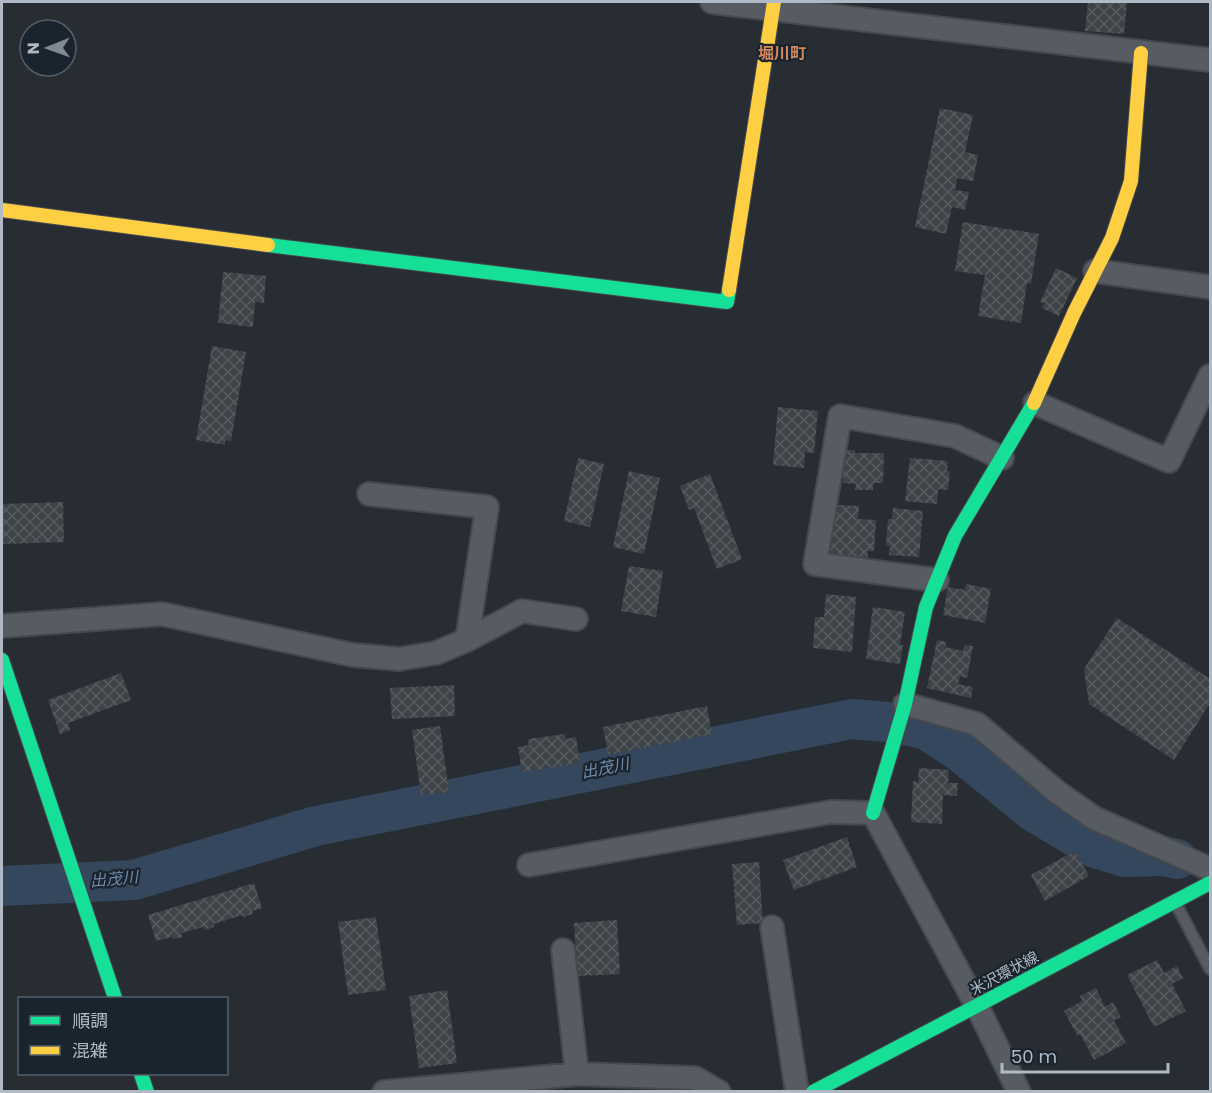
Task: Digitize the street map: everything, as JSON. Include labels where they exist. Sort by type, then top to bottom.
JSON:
[{"type":"street","points":[[712,2],[773,5],[1210,60]]},
{"type":"street","points":[[2,210],[727,302],[773,5]]},
{"type":"street","points":[[1019,1092],[977,1006],[873,813],[905,705],[926,607],[955,536],[1035,403],[1074,313],[1112,238],[1131,181],[1141,53]]},
{"type":"street","points":[[1095,271],[1210,287]]},
{"type":"street","points":[[1035,403],[1169,460],[1210,376]]},
{"type":"street","points":[[937,580],[815,564],[840,416],[954,436],[1002,458]]},
{"type":"street","points":[[369,494],[487,507],[467,640]]},
{"type":"street","points":[[2,626],[162,614],[353,655],[399,658],[436,653],[467,640],[522,611],[576,619]]},
{"type":"street","points":[[2,660],[114,997]]},
{"type":"street","points":[[905,705],[977,724],[1057,792],[1094,818],[1210,869]]},
{"type":"street","points":[[529,866],[831,812],[873,813]]},
{"type":"street","name":"米沢環状線","points":[[813,1092],[843,1083],[977,1006],[1210,883]]},
{"type":"street","points":[[772,927],[797,1092]]},
{"type":"street","points":[[563,950],[577,1074]]},
{"type":"street","points":[[384,1092],[577,1074],[695,1078],[719,1092]]},
{"type":"street","points":[[141,1075],[147,1092]]},
{"type":"lane","points":[[1174,901],[1210,969]]},
{"type":"building","points":[[1088,2],[1127,2],[1124,34],[1085,31]]},
{"type":"building","points":[[940,108],[973,115],[965,152],[978,155],[973,181],[957,178],[955,190],[969,192],[965,210],[952,207],[946,234],[915,227]]},
{"type":"building","points":[[963,222],[1039,234],[1031,284],[1027,283],[1021,323],[978,316],[985,275],[955,271]]},
{"type":"building","points":[[1056,268],[1077,278],[1059,316],[1042,308],[1044,303],[1040,302]]},
{"type":"building","points":[[223,272],[266,276],[264,303],[255,302],[253,327],[218,323]]},
{"type":"building","points":[[212,346],[246,352],[231,441],[225,440],[225,445],[196,440]]},
{"type":"building","points":[[778,407],[818,411],[814,453],[805,452],[804,468],[773,465]]},
{"type":"building","points":[[844,450],[855,450],[855,453],[884,453],[883,483],[873,483],[873,490],[855,490],[856,484],[843,483]]},
{"type":"building","points":[[578,458],[604,464],[590,527],[564,521]]},
{"type":"building","points":[[910,458],[948,461],[947,471],[950,471],[948,490],[938,489],[937,504],[905,501]]},
{"type":"building","points":[[629,471],[660,478],[644,554],[613,547]]},
{"type":"building","points":[[710,474],[742,559],[717,569],[694,508],[689,510],[680,486]]},
{"type":"building","points":[[63,502],[64,542],[2,544],[2,504]]},
{"type":"building","points":[[835,505],[859,506],[858,519],[876,520],[874,551],[868,551],[868,561],[829,559],[830,554],[827,554],[829,514],[835,514]]},
{"type":"building","points":[[893,508],[923,511],[919,557],[889,555],[890,546],[886,545],[888,519],[892,519]]},
{"type":"building","points":[[629,566],[663,571],[656,617],[621,611]]},
{"type":"building","points":[[966,584],[991,589],[985,623],[943,615],[948,587],[965,590]]},
{"type":"building","points":[[826,594],[856,597],[852,652],[813,648],[815,617],[824,617]]},
{"type":"building","points":[[873,607],[905,612],[900,645],[903,645],[900,664],[866,659]]},
{"type":"building","points":[[1117,618],[1210,679],[1210,703],[1174,760],[1089,704],[1084,669]]},
{"type":"building","points":[[937,640],[947,642],[945,647],[963,651],[964,645],[973,646],[967,678],[960,676],[958,684],[973,687],[971,698],[927,688]]},
{"type":"building","points":[[121,673],[131,700],[68,723],[70,730],[60,734],[48,700]]},
{"type":"building","points":[[454,685],[455,716],[392,719],[390,688]]},
{"type":"building","points":[[707,706],[712,734],[608,755],[603,727]]},
{"type":"building","points":[[440,726],[449,792],[421,795],[412,730]]},
{"type":"building","points":[[565,734],[566,739],[576,737],[580,763],[522,772],[518,747],[529,745],[528,739]]},
{"type":"building","points":[[919,768],[949,770],[948,783],[958,783],[957,796],[943,795],[942,824],[911,822],[913,781],[918,782]]},
{"type":"building","points":[[847,837],[857,867],[794,890],[783,860]]},
{"type":"building","points":[[1075,851],[1089,876],[1045,901],[1031,875]]},
{"type":"building","points":[[759,862],[763,923],[737,925],[732,864]]},
{"type":"building","points":[[254,883],[262,908],[252,911],[253,914],[214,924],[214,927],[204,930],[203,927],[181,933],[182,937],[156,941],[148,915]]},
{"type":"building","points":[[376,917],[386,990],[348,995],[338,922]]},
{"type":"building","points":[[617,920],[620,974],[577,976],[574,923]]},
{"type":"building","points":[[1157,960],[1164,973],[1177,966],[1183,978],[1172,984],[1186,1011],[1154,1027],[1127,975]]},
{"type":"building","points":[[1096,988],[1105,1007],[1113,1002],[1121,1017],[1114,1020],[1126,1043],[1094,1060],[1064,1011],[1082,1001],[1080,996]]},
{"type":"building","points":[[447,990],[457,1063],[419,1068],[409,996]]},
{"type":"waterway","name":"出茂川","points":[[2,886],[134,880],[316,826],[852,719],[925,729],[960,752],[1034,812],[1092,847],[1124,857],[1164,856],[1177,859]]},
{"type":"traffic: fast","points":[[268,245],[727,302],[729,290]]},
{"type":"traffic: fast","points":[[873,813],[905,704],[926,607],[955,536],[1034,403]]},
{"type":"traffic: fast","points":[[2,660],[115,997]]},
{"type":"traffic: fast","points":[[813,1092],[1210,883]]},
{"type":"traffic: fast","points":[[141,1075],[147,1092]]},
{"type":"traffic: slow","points":[[729,290],[774,2]]},
{"type":"traffic: slow","points":[[1034,403],[1074,313],[1112,238],[1131,181],[1141,53]]},
{"type":"traffic: slow","points":[[2,210],[268,245]]},
{"type":"district","name":"堀川町","points":[[782,53]]}]
